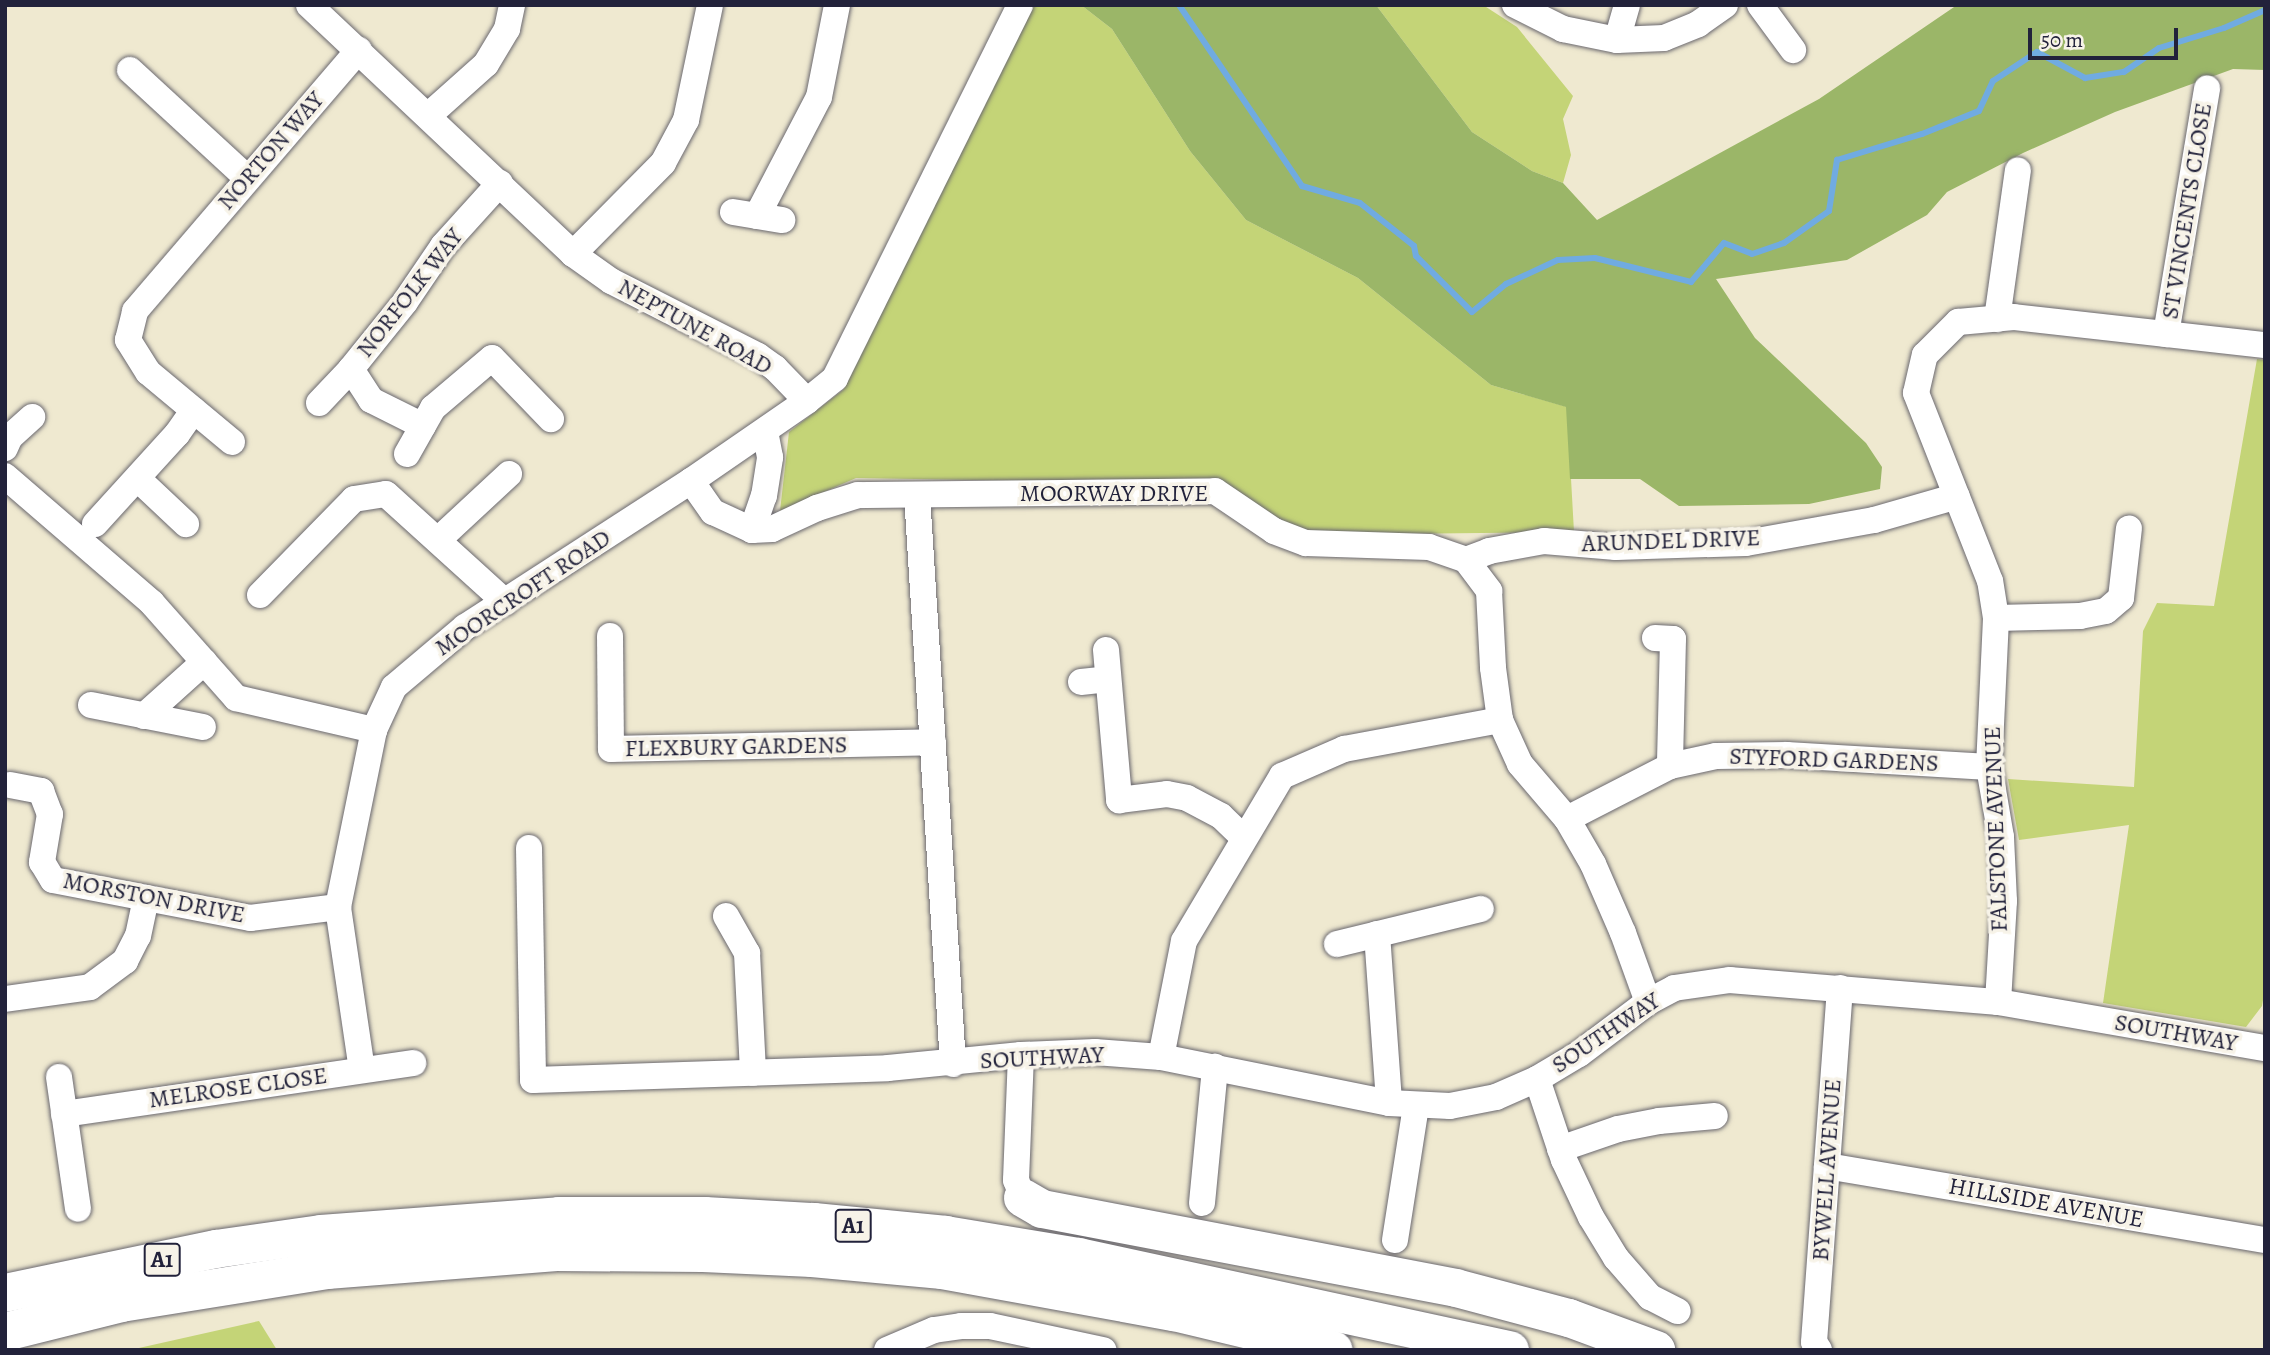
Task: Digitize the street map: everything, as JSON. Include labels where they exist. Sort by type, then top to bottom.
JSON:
[{"type":"highway","points":[[1023,1198],[1042,1209],[1456,1288],[1569,1318],[1656,1350]]},
{"type":"highway","name":"A1","points":[[5,1272],[195,1237],[321,1234],[559,1216],[705,1216],[814,1222],[946,1235],[1079,1257],[1510,1350]]},
{"type":"highway","name":"A1","points":[[5,1293],[216,1249],[321,1234]]},
{"type":"highway","name":"A1","points":[[5,1332],[121,1303],[327,1269],[443,1258],[556,1252],[703,1253],[813,1258],[942,1270],[1149,1307],[1334,1350]]},
{"type":"highway","name":"A1","points":[[22,1350],[121,1303]]},
{"type":"highway","points":[[1377,1320],[1472,1322],[1645,1350]]},
{"type":"street","name":"NEPTUNE ROAD","points":[[309,5],[429,115],[573,254],[623,288],[758,356],[775,368],[807,401]]},
{"type":"street","points":[[429,115],[486,64],[508,29],[512,5]]},
{"type":"street","points":[[573,254],[663,163],[686,120],[710,5]]},
{"type":"street","points":[[758,216],[820,97],[837,5]]},
{"type":"street","points":[[807,401],[835,378],[843,365],[1020,5]]},
{"type":"street","points":[[1515,5],[1563,29],[1617,40],[1664,38],[1698,24],[1725,5]]},
{"type":"street","points":[[1617,40],[1627,5]]},
{"type":"street","points":[[1760,5],[1793,50]]},
{"type":"street","name":"NORTON WAY","points":[[232,442],[148,372],[128,340],[135,311],[359,50]]},
{"type":"street","points":[[130,70],[247,178]]},
{"type":"street","name":"ST VINCENTS CLOSE","points":[[2166,334],[2207,88]]},
{"type":"street","points":[[1997,318],[2018,170]]},
{"type":"street","name":"NORFOLK WAY","points":[[318,403],[351,369],[405,302],[443,246],[500,183]]},
{"type":"street","name":"FALSTONE AVENUE","points":[[1998,1002],[2004,901],[2001,837],[1989,767],[1996,618],[1990,581],[1916,393],[1925,355],[1958,322],[2014,317],[2265,345]]},
{"type":"street","points":[[407,454],[433,408],[492,358],[551,419]]},
{"type":"street","points":[[351,369],[371,400],[423,426]]},
{"type":"street","name":"MOORCROFT ROAD","points":[[362,1070],[338,907],[374,730],[394,687],[465,627],[691,481],[807,401]]},
{"type":"street","points":[[95,524],[138,479],[194,410]]},
{"type":"street","points":[[5,447],[10,437],[32,417]]},
{"type":"street","points":[[691,481],[713,512],[752,530],[764,496],[770,457],[765,430]]},
{"type":"street","points":[[438,540],[509,474]]},
{"type":"street","points":[[5,476],[152,603],[236,698],[374,730]]},
{"type":"street","points":[[138,479],[186,524]]},
{"type":"street","name":"MOORWAY DRIVE","points":[[752,530],[772,529],[817,508],[858,495],[1215,491],[1274,531],[1306,543],[1429,547],[1466,560]]},
{"type":"street","points":[[260,595],[354,499],[386,494],[505,601]]},
{"type":"street","points":[[917,495],[953,1064]]},
{"type":"street","name":"ARUNDEL DRIVE","points":[[1466,560],[1489,551],[1544,541],[1616,547],[1746,543],[1874,520],[1957,496]]},
{"type":"street","points":[[1996,618],[2080,616],[2106,611],[2121,597],[2129,528]]},
{"type":"street","points":[[1466,560],[1489,591],[1493,668],[1500,720],[1520,764],[1567,819],[1594,864],[1648,1002]]},
{"type":"street","name":"FLEXBURY GARDENS","points":[[610,636],[611,750],[933,742]]},
{"type":"street","points":[[1655,638],[1674,639],[1670,766]]},
{"type":"street","points":[[1106,650],[1119,800],[1167,794],[1187,799],[1221,816],[1244,838]]},
{"type":"street","points":[[144,716],[204,662]]},
{"type":"street","points":[[1081,682],[1108,679]]},
{"type":"street","points":[[91,705],[203,727]]},
{"type":"street","points":[[1161,1057],[1184,940],[1282,776],[1344,749],[1500,720]]},
{"type":"street","name":"STYFORD GARDENS","points":[[1567,819],[1670,766],[1716,756],[1787,755],[1989,767]]},
{"type":"street","name":"MORSTON DRIVE","points":[[10,785],[41,791],[50,814],[42,862],[53,880],[250,918],[338,907]]},
{"type":"street","name":"SOUTHWAY","points":[[529,848],[533,1080],[953,1064],[1021,1055],[1095,1052],[1161,1057],[1389,1102],[1416,1106],[1450,1106],[1496,1097],[1537,1079],[1579,1054],[1648,1002],[1674,988],[1730,980],[1998,1002],[2265,1048]]},
{"type":"street","points":[[5,999],[90,987],[125,961],[138,936],[146,898]]},
{"type":"street","points":[[1336,944],[1481,909]]},
{"type":"street","points":[[726,916],[747,953],[753,1073]]},
{"type":"street","points":[[1377,934],[1389,1102]]},
{"type":"street","name":"BYWELL AVENUE","points":[[1819,1350],[1814,1342],[1840,988]]},
{"type":"street","points":[[1021,1055],[1016,1180],[1023,1198]]},
{"type":"street","name":"MELROSE CLOSE","points":[[64,1114],[413,1063]]},
{"type":"street","points":[[1202,1203],[1215,1067]]},
{"type":"street","points":[[59,1077],[78,1209]]},
{"type":"street","points":[[1537,1079],[1560,1149],[1591,1217],[1616,1258],[1650,1297],[1678,1311]]},
{"type":"street","points":[[1395,1240],[1416,1106]]},
{"type":"street","points":[[1560,1149],[1618,1129],[1659,1121],[1715,1116]]},
{"type":"street","name":"HILLSIDE AVENUE","points":[[1827,1166],[2265,1240]]},
{"type":"street","points":[[887,1350],[934,1330],[961,1326],[990,1326],[1103,1350]]},
{"type":"green space","points":[[1030,5],[1081,5],[1112,29],[1190,151],[1246,220],[1358,278],[1491,385],[1567,407],[1574,532],[1303,535],[1217,484],[856,478],[780,511],[789,432],[843,390]]},
{"type":"green space","points":[[1081,5],[1376,5],[1472,132],[1532,171],[1563,183],[1597,220],[1819,99],[1957,5],[2265,5],[2265,70],[2233,69],[2115,112],[2023,153],[1947,192],[1927,215],[1847,260],[1716,279],[1755,338],[1866,443],[1882,467],[1880,489],[1809,504],[1679,506],[1640,479],[1570,479],[1566,407],[1491,385],[1358,278],[1246,220],[1190,151],[1112,29]]},
{"type":"green space","points":[[1376,5],[1483,5],[1517,27],[1573,96],[1563,119],[1571,155],[1563,183],[1532,171],[1472,132]]},
{"type":"green space","points":[[2257,359],[2265,360],[2265,988],[2262,1006],[2246,1027],[2103,1003],[2129,825],[2019,840],[2008,779],[2134,787],[2143,631],[2157,603],[2214,606]]},
{"type":"green space","points":[[259,1321],[277,1350],[130,1350]]},
{"type":"waterway","points":[[1179,5],[1302,186],[1360,203],[1414,246],[1416,256],[1472,312],[1506,284],[1558,260],[1595,258],[1691,282],[1724,243],[1752,254],[1784,243],[1829,211],[1837,160],[1922,134],[1979,111],[1993,81],[2037,52],[2085,78],[2124,72],[2159,48],[2224,28],[2265,10]]}]
